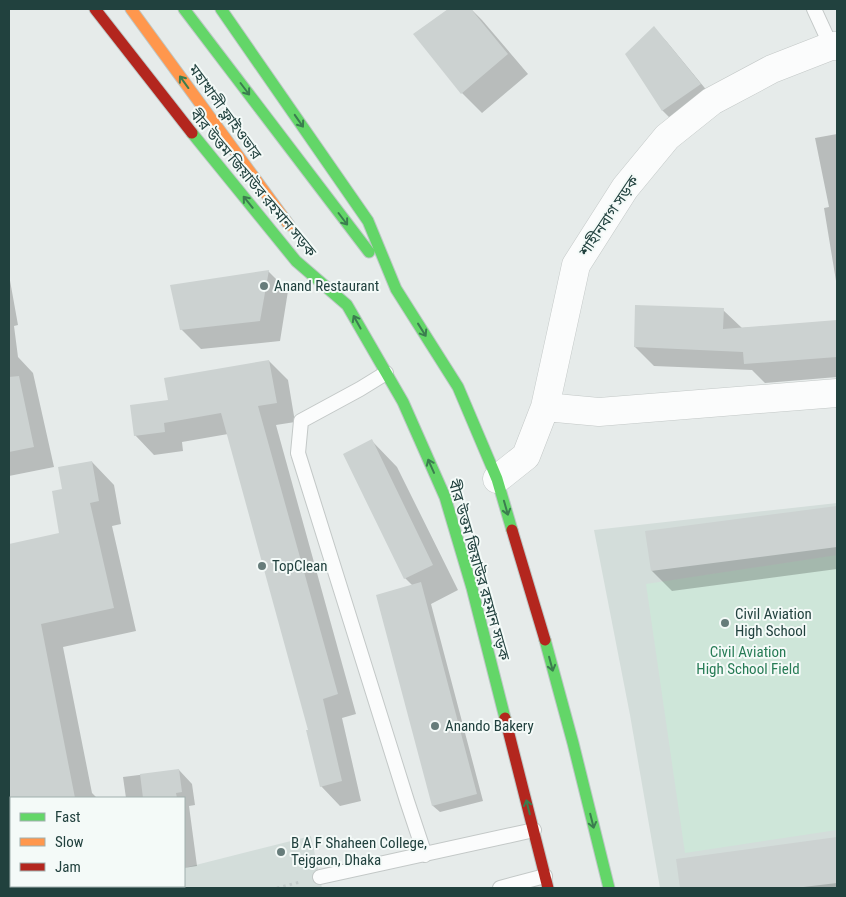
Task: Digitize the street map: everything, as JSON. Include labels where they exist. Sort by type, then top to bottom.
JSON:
[{"type":"highway","name":"বীর উত্তম জিয়াউর রহমান সড়ক","points":[[95,9],[162,96],[296,261],[347,305],[403,402],[445,497],[472,588],[546,882]]},
{"type":"highway","name":"মহাখালী ফ্লাইওভার","points":[[131,9],[295,233]]},
{"type":"highway","name":"মহাখালী ফ্লাইওভার","points":[[184,9],[396,289]]},
{"type":"highway","points":[[221,9],[368,221],[396,289],[458,387],[498,479],[538,615],[609,888]]},
{"type":"highway","points":[[318,265],[347,305]]},
{"type":"street","name":"শাহীনবাগ সড়ক","points":[[498,479],[526,456],[545,407],[576,264],[625,188],[667,137],[712,101],[772,69],[834,46]]},
{"type":"street","points":[[545,407],[599,412],[837,393]]},
{"type":"lane","points":[[814,9],[834,46]]},
{"type":"lane","points":[[386,373],[301,421],[298,453],[425,854]]},
{"type":"lane","points":[[320,878],[534,830]]},
{"type":"lane","points":[[500,888],[546,882]]},
{"type":"shaded area","name":"Civil Aviation High School Field","points":[[837,503],[837,888],[660,888],[630,715],[594,530]]},
{"type":"shaded area","name":"B A F Shaheen College, Tejgaon, Dhaka","points":[[311,836],[322,888],[104,888],[185,887],[185,868]]},
{"type":"green space","name":"Civil Aviation High School Field","points":[[837,555],[837,830],[685,853],[646,584]]},
{"type":"building","points":[[448,9],[471,9],[508,54],[461,94],[413,34]]},
{"type":"building","points":[[654,26],[701,84],[662,111],[625,54]]},
{"type":"building","points":[[269,270],[260,321],[180,330],[170,285]]},
{"type":"building","points":[[635,305],[724,308],[723,329],[837,320],[837,357],[744,364],[743,352],[634,347]]},
{"type":"building","points":[[269,360],[277,403],[258,406],[338,694],[323,699],[342,781],[320,787],[306,730],[308,730],[221,413],[164,423],[165,432],[134,436],[130,405],[168,400],[164,378]]},
{"type":"building","points":[[19,376],[34,447],[9,452],[9,377]]},
{"type":"building","points":[[372,439],[433,565],[404,579],[343,454]]},
{"type":"building","points":[[92,461],[99,501],[90,503],[114,608],[41,624],[75,797],[9,798],[9,544],[59,533],[52,491],[62,489],[58,467]]},
{"type":"building","points":[[837,506],[837,547],[651,571],[645,531]]},
{"type":"building","points":[[421,582],[477,794],[432,806],[376,595]]},
{"type":"building","points":[[179,769],[182,792],[176,793],[177,797],[143,797],[140,774]]},
{"type":"building","points":[[837,837],[837,883],[795,888],[680,888],[676,859]]},
{"type":"traffic: fast","points":[[184,9],[369,252]]},
{"type":"traffic: fast","points":[[221,9],[368,221],[396,289],[458,387],[497,479],[512,530]]},
{"type":"traffic: fast","points":[[192,133],[296,261],[347,305],[403,402],[445,497],[472,588],[505,718]]},
{"type":"traffic: fast","points":[[545,640],[609,888]]},
{"type":"traffic: slow","points":[[131,9],[289,225]]},
{"type":"traffic: jam","points":[[95,9],[192,133]]},
{"type":"traffic: jam","points":[[512,530],[545,640]]},
{"type":"traffic: jam","points":[[505,718],[548,888]]},
{"type":"place","name":"Anand Restaurant","points":[[264,286]]},
{"type":"place","name":"TopClean","points":[[262,566]]},
{"type":"place","name":"Civil Aviation High School","points":[[725,623]]},
{"type":"place","name":"Anando Bakery","points":[[435,726]]},
{"type":"place","name":"B A F Shaheen College, Tejgaon, Dhaka","points":[[281,852]]}]
